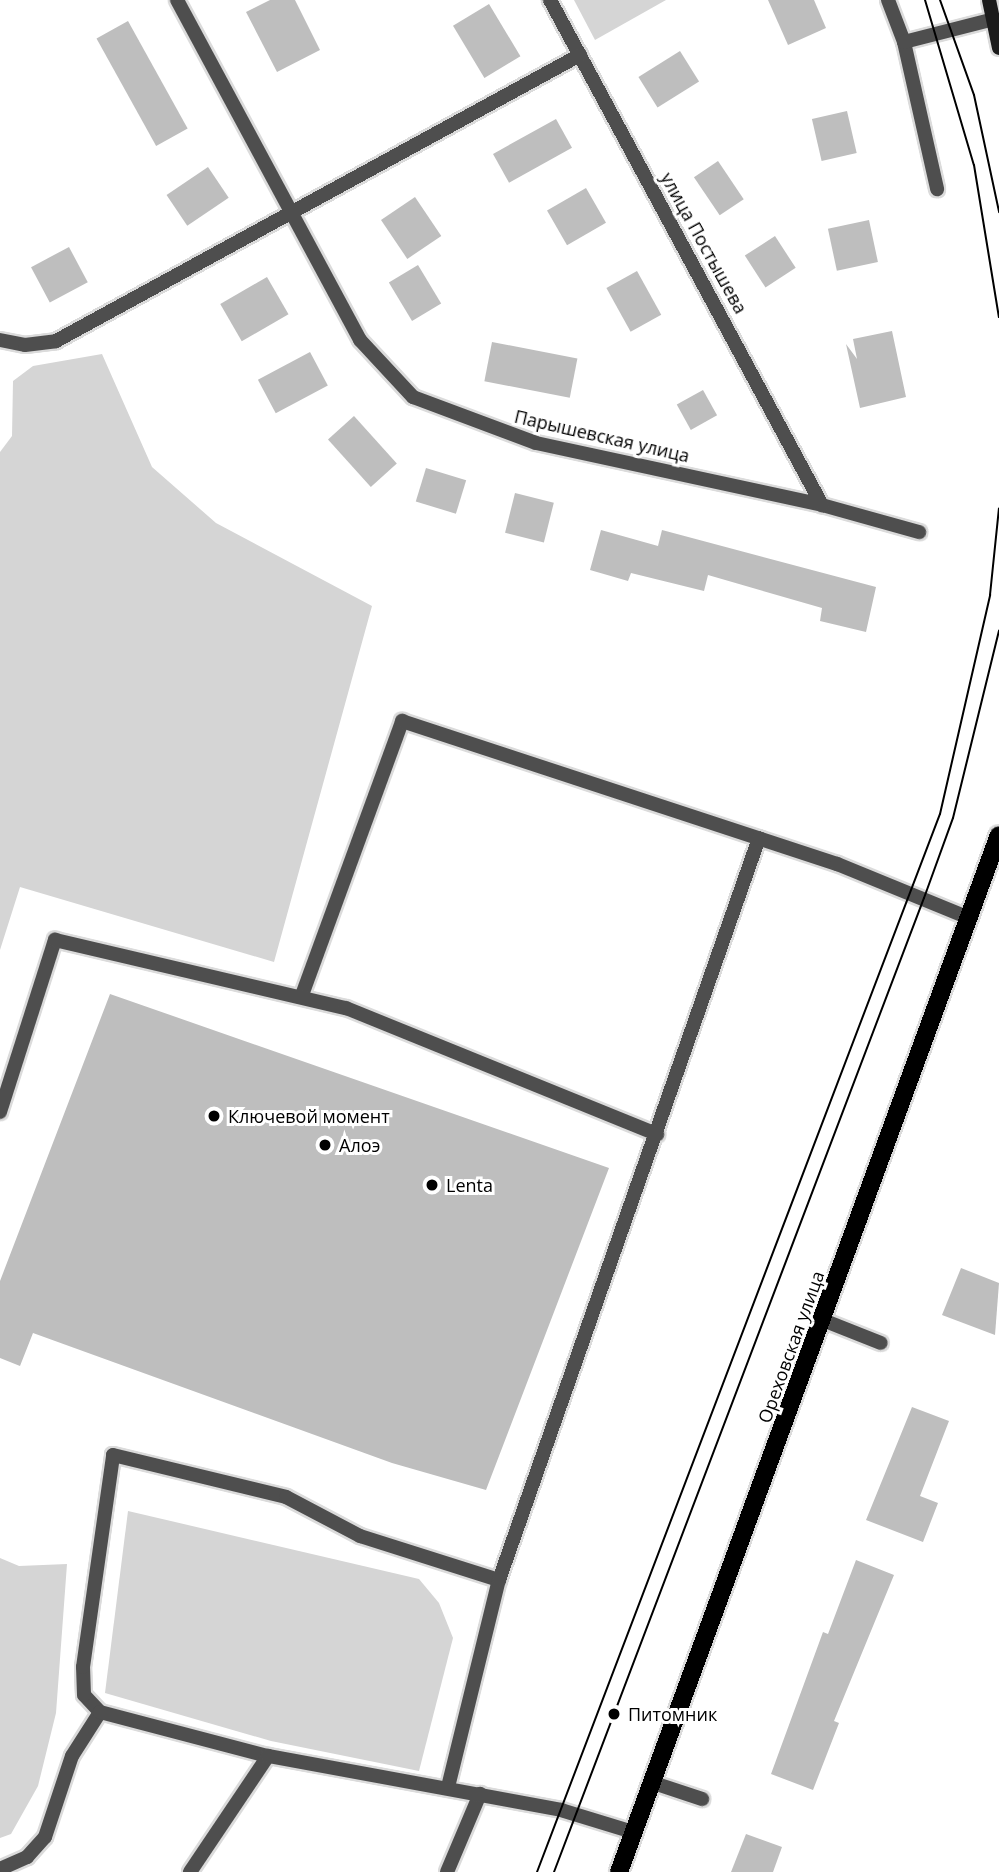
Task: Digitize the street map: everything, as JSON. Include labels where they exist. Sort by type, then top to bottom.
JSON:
[{"type":"main road","points":[[989,0],[990,20],[999,48]]},
{"type":"main road","name":"Ореховская улица","points":[[618,1872],[998,844]]},
{"type":"street","name":"Парышевская улица","points":[[177,0],[360,340],[413,397],[536,443],[822,505],[919,532]]},
{"type":"street","name":"улица Постышева","points":[[550,0],[822,505]]},
{"type":"street","points":[[888,0],[904,42],[937,189]]},
{"type":"street","points":[[904,42],[990,20]]},
{"type":"street","points":[[0,340],[25,345],[56,341],[292,215],[580,55]]},
{"type":"street","points":[[302,995],[402,721],[759,838],[969,918]]},
{"type":"street","points":[[448,1787],[499,1580],[759,838]]},
{"type":"street","points":[[0,1112],[55,940],[302,995],[479,1059],[657,1133]]},
{"type":"street","points":[[823,1320],[881,1343]]},
{"type":"street","points":[[499,1580],[360,1536],[286,1497],[113,1455],[83,1667],[85,1695],[100,1712],[268,1756],[448,1787],[633,1832]]},
{"type":"street","points":[[0,1869],[27,1857],[45,1837],[72,1756],[100,1712]]},
{"type":"street","points":[[190,1872],[268,1756]]},
{"type":"street","points":[[651,1782],[702,1799]]},
{"type":"street","points":[[447,1872],[480,1794]]},
{"type":"shaded area","points":[[574,0],[666,0],[595,40]]},
{"type":"shaded area","points":[[102,354],[152,467],[216,523],[372,606],[274,962],[20,887],[0,950],[0,452],[12,436],[13,381],[33,366]]},
{"type":"shaded area","points":[[128,1511],[419,1579],[439,1603],[453,1638],[419,1771],[271,1741],[105,1693]]},
{"type":"shaded area","points":[[0,1558],[19,1566],[67,1564],[56,1713],[38,1786],[11,1834],[0,1838]]},
{"type":"building","points":[[270,0],[295,0],[320,50],[277,72],[246,12]]},
{"type":"building","points":[[768,0],[814,0],[826,28],[788,45]]},
{"type":"building","points":[[489,4],[520,56],[484,78],[453,26]]},
{"type":"building","points":[[128,21],[188,129],[156,146],[97,38]]},
{"type":"building","points":[[680,51],[699,82],[658,107],[638,77]]},
{"type":"building","points":[[847,111],[857,153],[822,161],[812,119]]},
{"type":"building","points":[[556,119],[572,148],[509,183],[493,154]]},
{"type":"building","points":[[718,161],[744,199],[720,215],[694,177]]},
{"type":"building","points":[[208,167],[229,198],[187,226],[167,195]]},
{"type":"building","points":[[586,188],[606,223],[567,245],[547,211]]},
{"type":"building","points":[[415,197],[441,236],[407,259],[381,220]]},
{"type":"building","points":[[869,220],[878,262],[837,271],[828,229]]},
{"type":"building","points":[[775,236],[796,268],[766,287],[745,256]]},
{"type":"building","points":[[69,247],[88,282],[50,303],[31,267]]},
{"type":"building","points":[[418,265],[441,304],[412,321],[389,283]]},
{"type":"building","points":[[637,271],[661,315],[631,332],[606,288]]},
{"type":"building","points":[[267,277],[288,314],[242,341],[220,304]]},
{"type":"building","points":[[892,331],[906,397],[860,408],[846,344],[857,359],[853,339]]},
{"type":"building","points":[[492,342],[577,359],[570,398],[484,381]]},
{"type":"building","points":[[310,352],[328,386],[276,413],[258,380]]},
{"type":"building","points":[[703,390],[717,415],[691,430],[677,405]]},
{"type":"building","points":[[354,416],[397,464],[371,487],[328,439]]},
{"type":"building","points":[[426,468],[466,480],[456,514],[416,501]]},
{"type":"building","points":[[515,493],[554,503],[544,542],[505,533]]},
{"type":"building","points":[[601,530],[658,546],[662,530],[876,587],[866,632],[820,621],[822,608],[708,575],[704,591],[631,573],[628,581],[590,570]]},
{"type":"building","points":[[110,994],[609,1168],[486,1490],[392,1463],[33,1333],[20,1366],[0,1358],[0,1281]]},
{"type":"building","points":[[961,1268],[999,1283],[995,1335],[942,1315]]},
{"type":"building","points":[[912,1407],[949,1421],[920,1496],[938,1503],[923,1542],[866,1520]]},
{"type":"building","points":[[856,1560],[894,1575],[834,1721],[839,1723],[813,1790],[771,1774],[823,1632],[828,1634]]},
{"type":"building","points":[[746,1834],[782,1847],[773,1872],[731,1872]]},
{"type":"tram line","points":[[925,0],[974,165],[999,317]]},
{"type":"tram line","points":[[940,0],[974,95],[999,212]]},
{"type":"tram line","points":[[537,1872],[940,814],[990,595],[999,508]]},
{"type":"tram line","points":[[554,1872],[953,818],[999,631]]},
{"type":"place","name":"Ключевой момент","points":[[214,1116]]},
{"type":"place","name":"Алоэ","points":[[325,1145]]},
{"type":"place","name":"Lenta","points":[[432,1185]]},
{"type":"place","name":"Питомник","points":[[614,1714]]}]
